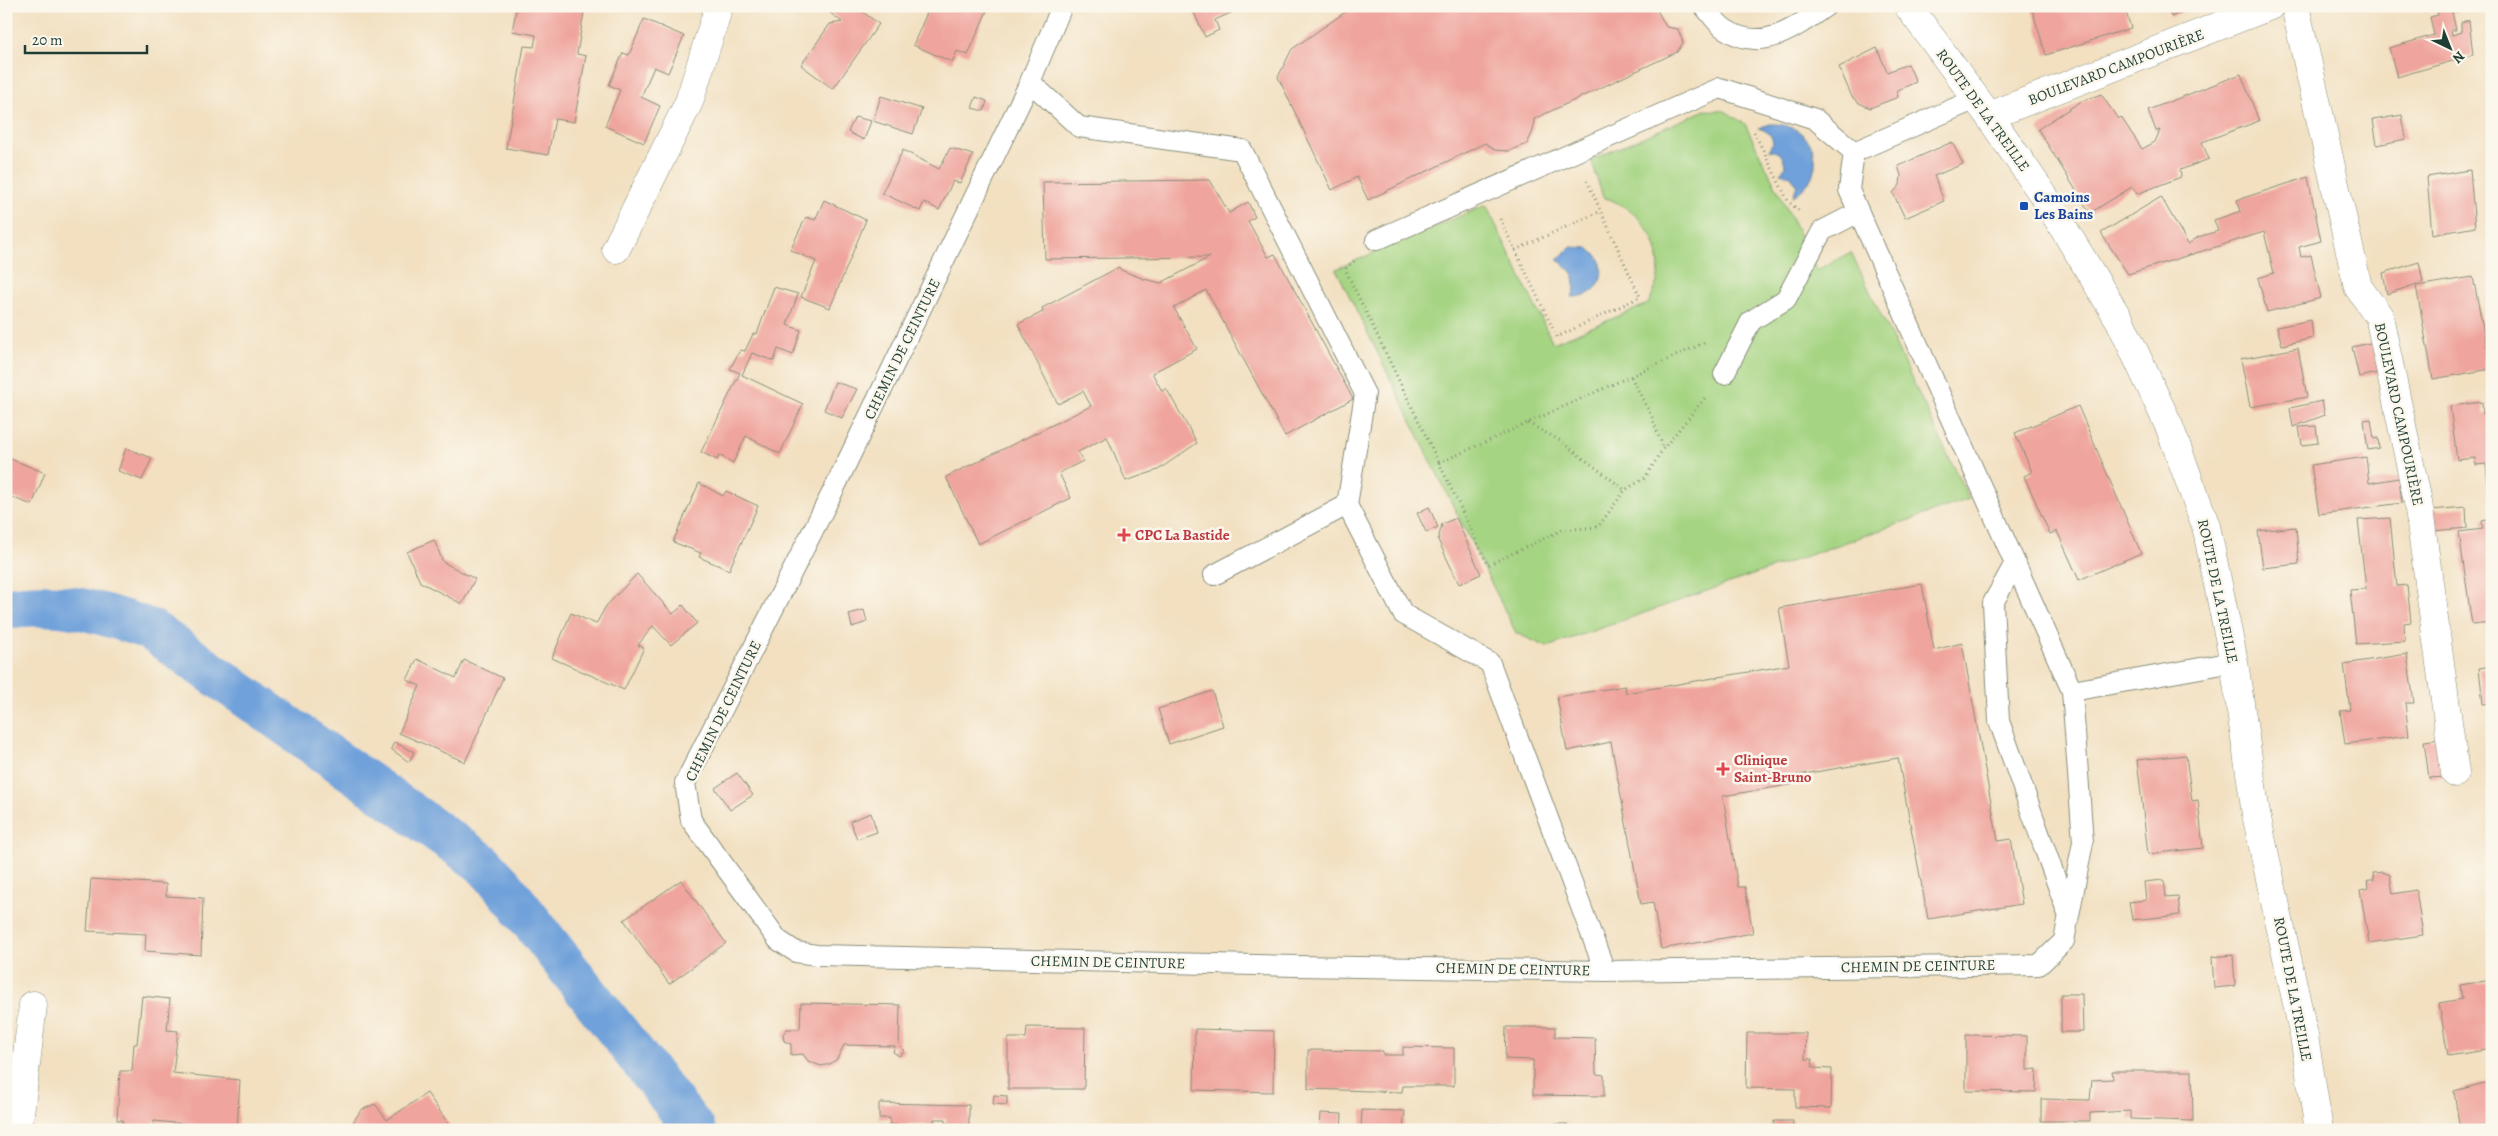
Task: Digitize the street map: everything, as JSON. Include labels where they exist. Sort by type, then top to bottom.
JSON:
[{"type":"street","points":[[616,249],[689,102],[719,6]]},
{"type":"street","name":"ROUTE DE LA TREILLE","points":[[1908,6],[1983,108],[2044,196],[2120,321],[2169,426],[2206,526],[2234,662],[2256,814],[2304,1036],[2319,1130]]},
{"type":"street","name":"BOULEVARD CAMPOURIÈRE","points":[[1983,108],[2270,6]]},
{"type":"street","name":"BOULEVARD CAMPOURIÈRE","points":[[2294,6],[2358,287],[2379,316],[2416,493],[2455,773]]},
{"type":"street","points":[[18,1130],[34,1005]]},
{"type":"lane","name":"CHEMIN DE CEINTURE","points":[[1062,6],[1030,82],[834,489],[685,783],[691,820],[778,940],[796,952],[817,955],[1605,971],[2039,964],[2064,941],[2083,842],[2072,691],[1849,190],[1854,152]]},
{"type":"lane","points":[[1704,6],[1724,28],[1747,40],[1780,34],[1794,28],[1826,6]]},
{"type":"lane","points":[[1030,82],[1079,127],[1242,150],[1365,394],[1347,505],[1403,614],[1490,663],[1605,971]]},
{"type":"lane","points":[[1376,240],[1720,88],[1815,119],[1854,152],[1983,108]]},
{"type":"lane","points":[[1724,374],[1751,321],[1786,299],[1822,231],[1859,212]]},
{"type":"lane","points":[[1214,575],[1347,505]]},
{"type":"lane","points":[[2015,563],[1993,603],[1999,721],[2068,914]]},
{"type":"lane","points":[[2072,691],[2234,662]]},
{"type":"path","points":[[1735,92],[1788,201],[1822,231]]},
{"type":"path","points":[[1487,191],[1557,337],[1640,297],[1574,153]]},
{"type":"path","points":[[1515,250],[1601,211]]},
{"type":"path","points":[[1376,240],[1345,269],[1488,565],[1562,530],[1598,527],[1625,490],[1645,478],[1663,449],[1724,374]]},
{"type":"path","points":[[1439,463],[1751,321]]},
{"type":"path","points":[[1631,377],[1652,417],[1663,449]]},
{"type":"path","points":[[1528,423],[1559,440],[1625,490]]},
{"type":"green space","points":[[1705,110],[1725,111],[1745,124],[1817,270],[1851,252],[1969,499],[1547,647],[1516,633],[1336,269],[1486,205],[1553,343],[1648,304],[1657,282],[1659,267],[1653,240],[1647,229],[1628,209],[1603,197],[1591,160]]},
{"type":"water","points":[[1770,124],[1786,126],[1798,131],[1808,140],[1813,151],[1815,163],[1813,175],[1805,186],[1793,196],[1797,185],[1791,176],[1781,173],[1785,166],[1782,157],[1778,152],[1769,150],[1773,142],[1771,136],[1766,131],[1758,128]]},
{"type":"water","points":[[1571,247],[1588,248],[1600,259],[1602,267],[1600,281],[1593,291],[1572,297],[1575,285],[1573,275],[1566,266],[1557,260]]},
{"type":"building","points":[[517,6],[585,6],[577,54],[586,56],[574,122],[555,119],[548,155],[506,148],[524,46],[534,47],[536,35],[512,31]]},
{"type":"building","points":[[836,6],[855,6],[879,24],[833,89],[801,65],[830,24],[842,22],[830,13]]},
{"type":"building","points":[[930,6],[989,6],[968,55],[957,51],[952,62],[913,45]]},
{"type":"building","points":[[1191,6],[1246,6],[1215,20],[1219,30],[1205,37]]},
{"type":"building","points":[[1354,6],[1655,6],[1666,27],[1678,29],[1683,43],[1677,52],[1534,119],[1533,131],[1527,144],[1509,151],[1495,150],[1485,143],[1368,200],[1357,177],[1332,190],[1278,77],[1292,49]]},
{"type":"building","points":[[2031,6],[2124,6],[2131,28],[2046,55]]},
{"type":"building","points":[[2167,6],[2190,6],[2191,8],[2171,17]]},
{"type":"building","points":[[2436,6],[2466,6],[2467,9],[2452,12],[2456,30],[2451,30],[2452,35],[2461,32],[2461,22],[2469,20],[2473,55],[2397,77],[2389,48],[2434,35],[2430,17],[2438,15]]},
{"type":"building","points":[[2487,6],[2492,6],[2492,36],[2491,36]]},
{"type":"building","points":[[644,19],[684,36],[668,73],[654,67],[641,97],[660,106],[644,143],[605,126],[620,90],[609,85],[623,53],[629,55]]},
{"type":"building","points":[[1877,48],[1887,72],[1908,64],[1916,82],[1896,91],[1898,97],[1870,108],[1852,97],[1839,67]]},
{"type":"building","points":[[2241,74],[2259,121],[2202,142],[2209,159],[2180,170],[2181,177],[2137,194],[2132,187],[2090,213],[2038,129],[2080,102],[2101,94],[2118,119],[2121,117],[2142,149],[2155,142],[2160,130],[2156,131],[2148,110]]},
{"type":"building","points":[[881,96],[922,109],[913,134],[873,121]]},
{"type":"building","points":[[976,97],[987,101],[984,111],[972,108]]},
{"type":"building","points":[[2402,115],[2406,139],[2377,145],[2373,120]]},
{"type":"building","points":[[855,117],[871,121],[864,140],[848,132]]},
{"type":"building","points":[[1952,142],[1963,164],[1934,176],[1944,201],[1905,218],[1893,193],[1900,185],[1901,175],[1898,166]]},
{"type":"building","points":[[950,148],[973,155],[960,183],[953,181],[939,210],[924,202],[920,211],[882,193],[903,150],[939,169]]},
{"type":"building","points":[[2470,170],[2475,227],[2432,235],[2427,177]]},
{"type":"building","points":[[2308,177],[2321,241],[2299,247],[2301,257],[2311,255],[2321,298],[2267,312],[2258,278],[2274,273],[2264,232],[2128,274],[2101,233],[2161,197],[2188,244],[2198,237],[2218,231],[2214,220],[2241,211],[2237,200]]},
{"type":"building","points":[[1210,180],[1229,213],[1248,202],[1255,217],[1248,221],[1268,257],[1275,254],[1353,399],[1285,436],[1206,290],[1174,308],[1197,349],[1152,373],[1162,391],[1166,388],[1197,443],[1158,470],[1126,481],[1107,437],[1078,452],[1083,461],[1059,473],[1071,498],[978,544],[946,477],[1091,406],[1083,391],[1058,404],[1018,324],[1043,312],[1042,308],[1119,267],[1121,270],[1144,279],[1161,283],[1210,257],[1045,259],[1043,182]]},
{"type":"building","points":[[824,200],[866,220],[830,308],[801,297],[816,261],[790,250],[806,217],[815,220]]},
{"type":"building","points":[[2419,262],[2423,282],[2387,294],[2383,273]]},
{"type":"building","points":[[2473,277],[2491,369],[2433,379],[2416,286]]},
{"type":"building","points":[[774,287],[798,294],[787,325],[801,330],[793,355],[778,349],[774,361],[752,353],[742,375],[803,404],[780,454],[746,436],[733,463],[719,455],[717,460],[701,452],[740,373],[730,369],[740,350],[745,351],[753,334],[757,334]]},
{"type":"building","points":[[2311,320],[2313,338],[2282,345],[2277,327]]},
{"type":"building","points":[[2375,342],[2382,372],[2359,377],[2352,347]]},
{"type":"building","points":[[2298,348],[2307,397],[2250,407],[2241,359]]},
{"type":"building","points":[[835,382],[857,389],[842,418],[824,410]]},
{"type":"building","points":[[2322,401],[2325,415],[2293,427],[2290,408]]},
{"type":"building","points":[[2482,402],[2483,414],[2492,413],[2492,498],[2489,498],[2486,464],[2476,465],[2475,458],[2457,460],[2450,406]]},
{"type":"building","points":[[2078,406],[2141,553],[2079,580],[2057,531],[2050,534],[2024,476],[2032,472],[2015,433]]},
{"type":"building","points":[[2371,419],[2374,439],[2378,438],[2379,448],[2368,450],[2364,420]]},
{"type":"building","points":[[2316,426],[2318,443],[2302,445],[2299,427]]},
{"type":"building","points":[[126,448],[152,458],[142,480],[118,471]]},
{"type":"building","points":[[6,457],[45,473],[32,505],[6,495]]},
{"type":"building","points":[[2366,457],[2369,483],[2399,478],[2402,503],[2319,514],[2311,465]]},
{"type":"building","points":[[699,483],[723,496],[726,491],[758,506],[729,570],[699,557],[701,553],[673,542]]},
{"type":"building","points":[[1429,507],[1438,527],[1426,532],[1417,513]]},
{"type":"building","points":[[2466,507],[2467,528],[2433,531],[2431,510]]},
{"type":"building","points":[[1456,518],[1481,574],[1459,584],[1438,540],[1442,524]]},
{"type":"building","points":[[2390,518],[2397,586],[2407,585],[2411,622],[2404,623],[2405,641],[2356,644],[2350,590],[2366,589],[2358,520]]},
{"type":"building","points":[[2492,519],[2492,623],[2472,625],[2459,532],[2483,529],[2482,521]]},
{"type":"building","points":[[2296,527],[2299,564],[2263,568],[2258,531]]},
{"type":"building","points":[[434,540],[443,562],[475,579],[462,604],[420,582],[407,552]]},
{"type":"building","points":[[637,574],[673,614],[683,605],[697,623],[671,645],[653,626],[638,645],[644,648],[624,690],[552,658],[571,613],[596,624],[606,606]]},
{"type":"building","name":"Clinique Saint-Bruno","points":[[1922,584],[1934,650],[1962,643],[1998,841],[2011,839],[2022,904],[1928,919],[1898,758],[1792,776],[1794,784],[1723,796],[1738,887],[1745,887],[1753,933],[1661,949],[1653,902],[1641,904],[1611,742],[1567,751],[1557,697],[1625,686],[1626,693],[1789,665],[1779,608]]},
{"type":"building","points":[[864,610],[867,622],[852,627],[849,614]]},
{"type":"building","points":[[2407,654],[2414,703],[2405,703],[2409,736],[2345,744],[2340,711],[2350,710],[2344,664]]},
{"type":"building","points":[[417,659],[456,678],[464,660],[503,678],[465,762],[399,733],[420,686],[407,680]]},
{"type":"building","points":[[2492,666],[2492,703],[2483,704],[2479,668]]},
{"type":"building","points":[[1212,691],[1223,726],[1169,744],[1158,709]]},
{"type":"building","points":[[2441,739],[2445,777],[2429,778],[2424,741]]},
{"type":"building","points":[[394,742],[414,752],[409,762],[391,749]]},
{"type":"building","points":[[2492,748],[2492,772],[2490,772],[2488,749]]},
{"type":"building","points":[[2186,755],[2192,801],[2198,800],[2203,848],[2148,854],[2137,760]]},
{"type":"building","points":[[737,773],[753,795],[730,810],[715,788]]},
{"type":"building","points":[[871,813],[877,832],[857,839],[850,821]]},
{"type":"building","points":[[2383,872],[2390,875],[2393,894],[2416,890],[2423,935],[2369,943],[2360,890],[2369,888],[2368,880],[2374,880],[2373,873]]},
{"type":"building","points":[[91,879],[166,884],[166,896],[203,898],[201,955],[145,951],[146,934],[87,931]]},
{"type":"building","points":[[681,880],[726,943],[669,984],[624,920]]},
{"type":"building","points":[[2164,880],[2166,897],[2178,896],[2180,915],[2132,920],[2129,902],[2146,900],[2144,882]]},
{"type":"building","points":[[2233,955],[2235,986],[2214,988],[2212,957]]},
{"type":"building","points":[[2492,980],[2492,1049],[2448,1056],[2439,1003],[2462,999],[2460,985]]},
{"type":"building","points":[[2061,994],[2082,994],[2083,1032],[2061,1032]]},
{"type":"building","points":[[142,996],[170,999],[167,1030],[178,1031],[173,1073],[240,1080],[237,1130],[205,1130],[206,1126],[154,1121],[153,1130],[122,1130],[123,1120],[117,1120],[120,1071],[132,1071],[134,1044],[137,1044]]},
{"type":"building","points":[[801,1003],[900,1005],[899,1045],[905,1051],[899,1056],[893,1052],[895,1046],[844,1045],[837,1059],[830,1064],[821,1066],[808,1061],[803,1054],[791,1055],[791,1044],[784,1041],[783,1034],[787,1029],[800,1029]]},
{"type":"building","points":[[1027,1027],[1085,1028],[1084,1089],[1008,1089],[1008,1038],[1026,1038]]},
{"type":"building","points":[[1506,1027],[1555,1027],[1555,1037],[1595,1038],[1596,1074],[1604,1075],[1604,1096],[1533,1095],[1533,1060],[1505,1059]]},
{"type":"building","points":[[1195,1029],[1274,1031],[1273,1092],[1194,1090]]},
{"type":"building","points":[[1747,1033],[1806,1033],[1805,1059],[1812,1059],[1813,1068],[1832,1069],[1831,1108],[1795,1107],[1795,1089],[1746,1088]]},
{"type":"building","points":[[1966,1035],[2027,1036],[2027,1070],[2037,1069],[2036,1092],[1966,1091]]},
{"type":"building","points":[[1403,1047],[1454,1048],[1454,1086],[1403,1086],[1402,1092],[1308,1089],[1308,1050],[1383,1051],[1383,1055],[1403,1055]]},
{"type":"building","points":[[2112,1071],[2192,1071],[2193,1121],[2130,1119],[2130,1111],[2090,1113],[2090,1121],[2041,1121],[2041,1099],[2090,1100],[2092,1080],[2113,1079]]},
{"type":"building","points":[[2492,1081],[2492,1128],[2460,1130],[2454,1091]]},
{"type":"building","points":[[427,1093],[453,1130],[348,1130],[361,1110],[375,1104],[387,1120]]},
{"type":"building","points":[[994,1095],[1007,1096],[1007,1105],[993,1104]]},
{"type":"building","points":[[879,1103],[969,1105],[969,1125],[946,1124],[946,1119],[934,1119],[934,1125],[890,1125],[890,1118],[879,1118]]},
{"type":"building","points":[[1362,1110],[1405,1111],[1403,1130],[1361,1129]]},
{"type":"building","points":[[1321,1113],[1342,1114],[1341,1130],[1295,1130],[1295,1128],[1320,1128]]},
{"type":"building","points":[[1774,1121],[1793,1121],[1792,1130],[1774,1130]]},
{"type":"building","points":[[1484,1124],[1515,1124],[1515,1130],[1484,1130]]},
{"type":"building","points":[[1555,1124],[1567,1124],[1566,1130],[1554,1130]]},
{"type":"waterway","points":[[6,609],[25,606],[62,606],[98,613],[151,630],[482,863],[504,887],[695,1130]]},
{"type":"place","name":"Camoins Les Bains","points":[[2024,206]]},
{"type":"place","name":"CPC La Bastide","points":[[1124,535]]},
{"type":"place","name":"Clinique Saint-Bruno","points":[[1723,769]]}]
